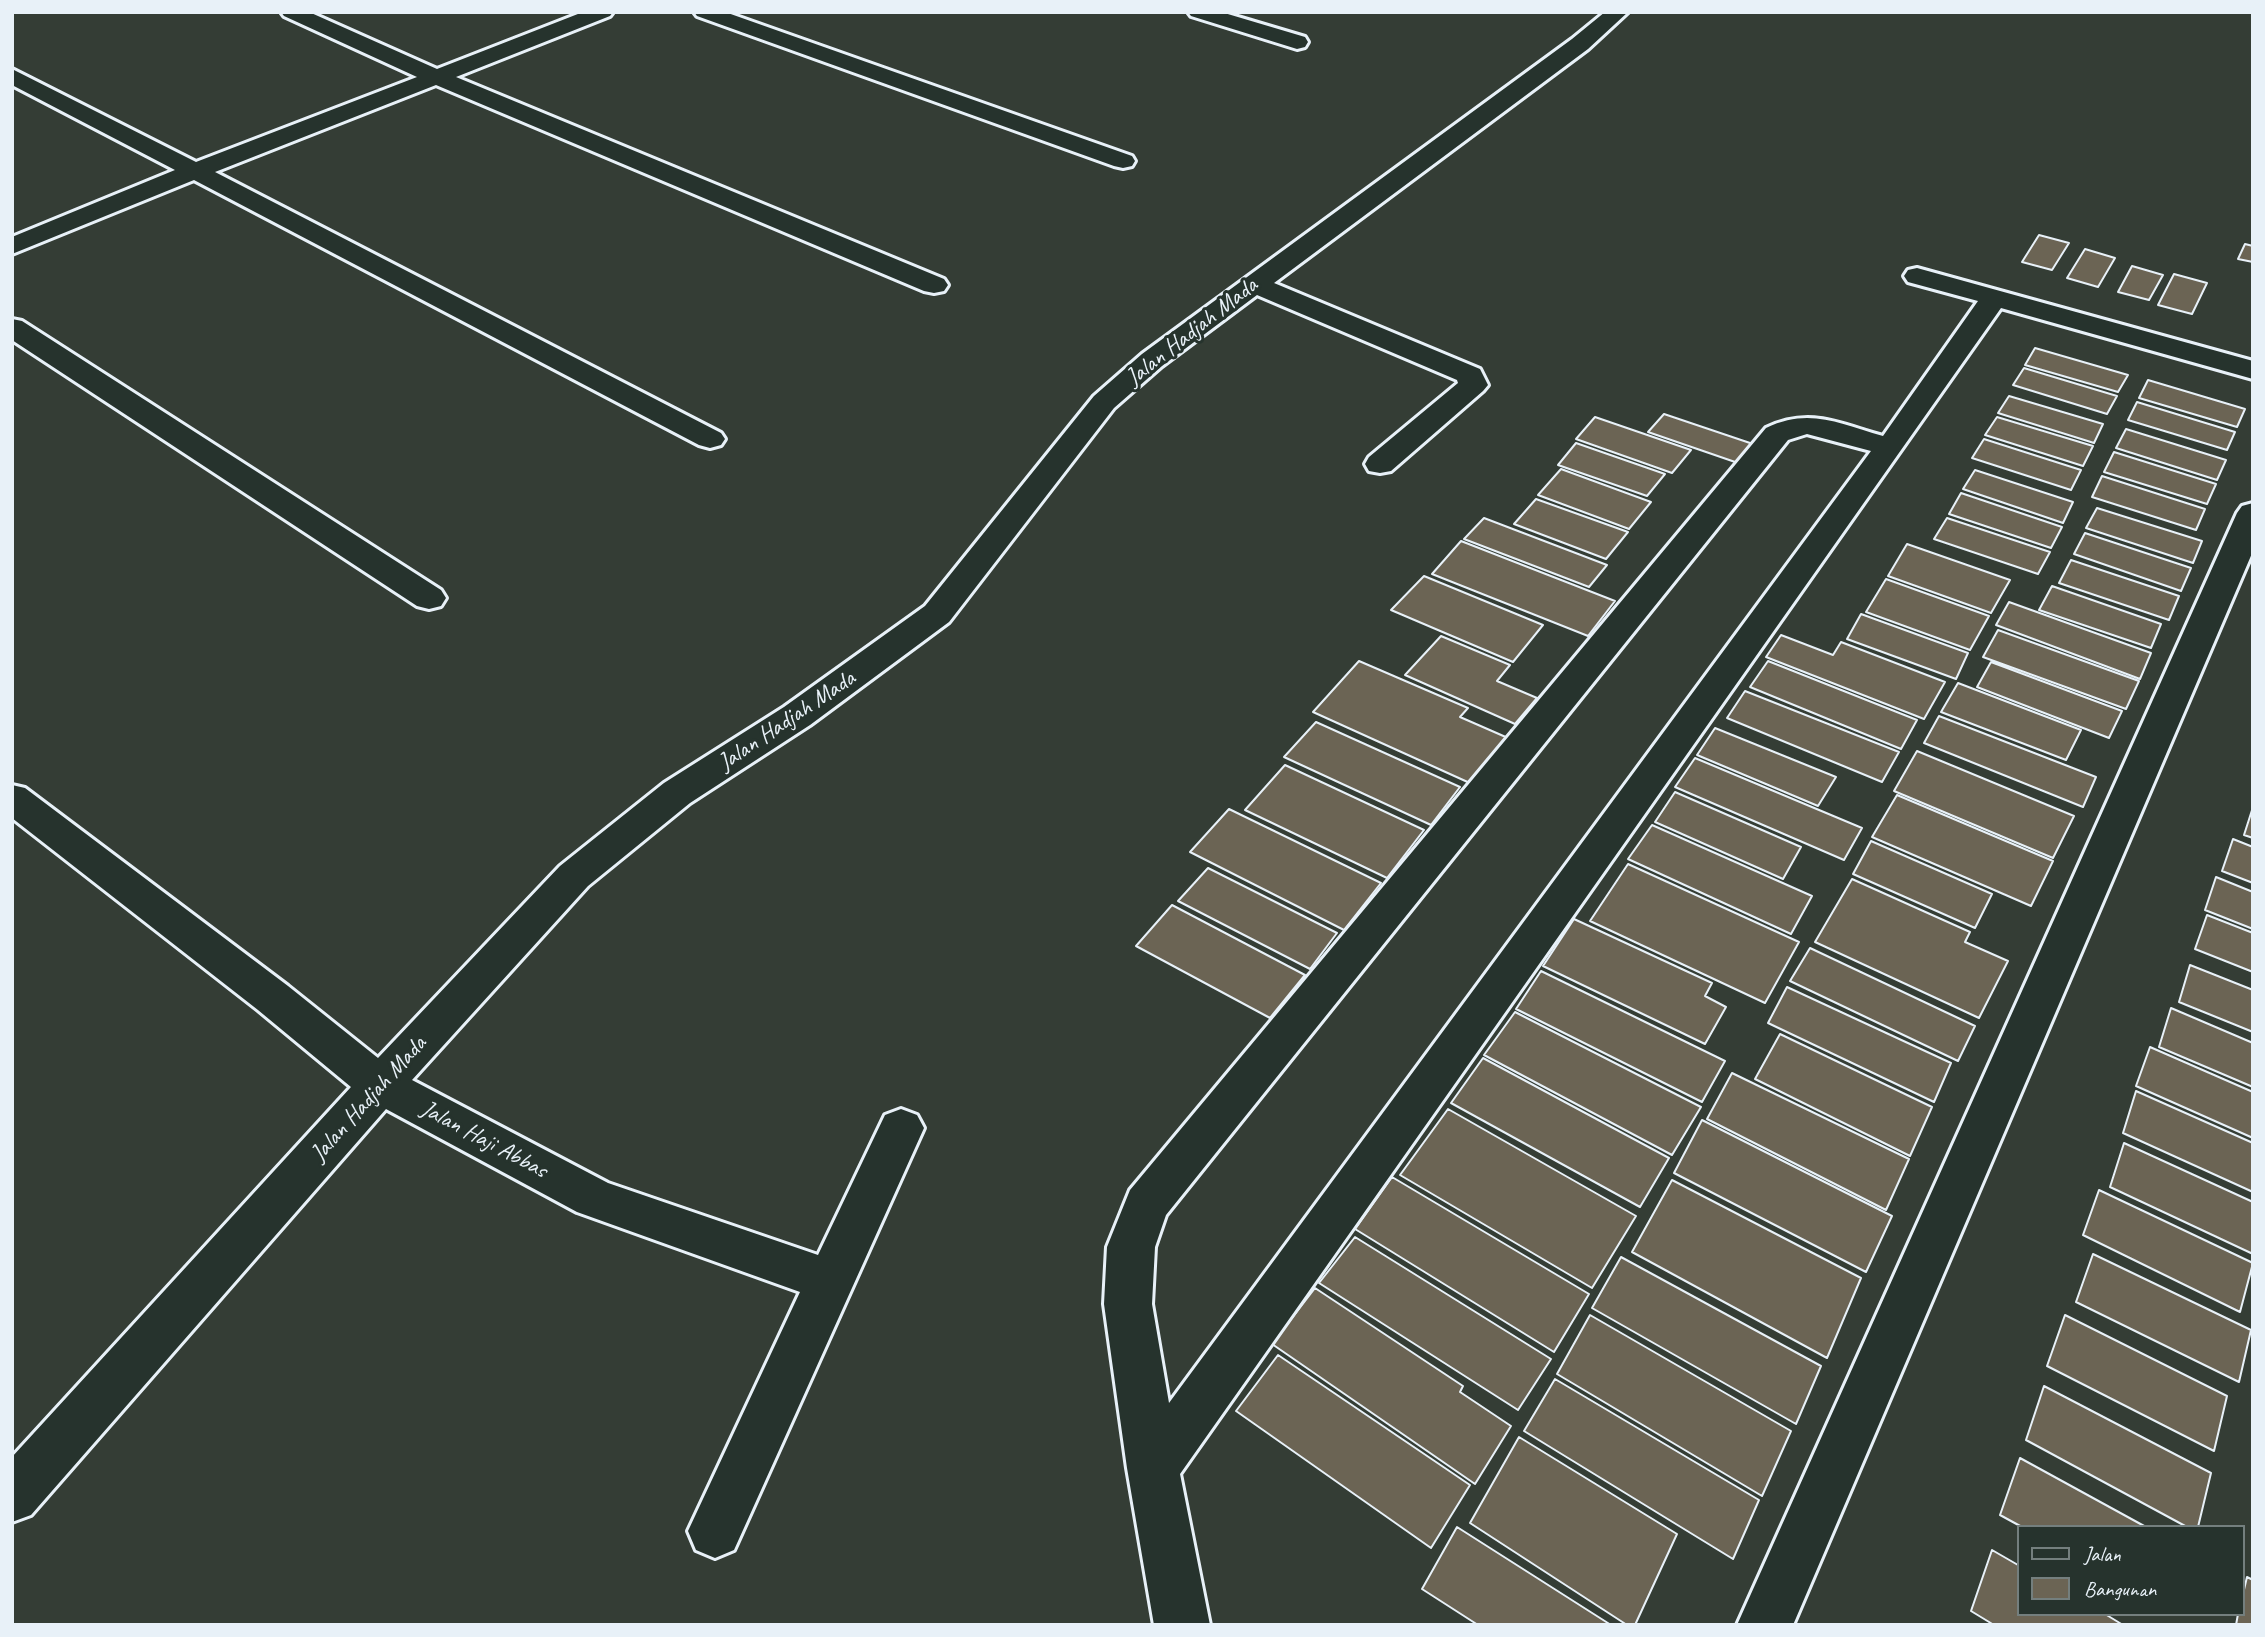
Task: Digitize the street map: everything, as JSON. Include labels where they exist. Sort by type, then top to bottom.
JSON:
[{"type":"street","points":[[291,12],[436,76],[934,285]]},
{"type":"street","points":[[12,246],[195,171],[603,12]]},
{"type":"street","points":[[704,12],[1124,161]]},
{"type":"street","points":[[1198,12],[1297,42]]},
{"type":"street","name":"Jalan Hadjah Mada","points":[[12,1496],[380,1085],[574,876],[677,793],[797,716],[937,614],[1104,402],[1152,360],[1580,44],[1618,12]]},
{"type":"street","points":[[12,76],[710,439]]},
{"type":"street","points":[[1917,276],[2253,370]]},
{"type":"street","points":[[1253,284],[1471,375],[1473,385],[1380,464]]},
{"type":"street","points":[[1153,1468],[1890,447],[1994,298]]},
{"type":"street","points":[[12,327],[429,598]]},
{"type":"street","points":[[1182,1625],[1153,1468],[1128,1304],[1130,1247],[1147,1204],[1777,434],[1792,427],[1808,425],[1890,447]]},
{"type":"street","points":[[1765,1625],[2253,513]]},
{"type":"street","name":"Jalan Haji Abbas","points":[[12,798],[273,998],[380,1085],[593,1198],[830,1281]]},
{"type":"street","points":[[715,1531],[901,1128]]},
{"type":"building","points":[[2039,235],[2069,243],[2052,270],[2022,262]]},
{"type":"building","points":[[2245,244],[2253,246],[2253,262],[2238,259]]},
{"type":"building","points":[[2085,249],[2115,258],[2098,287],[2067,278]]},
{"type":"building","points":[[2132,266],[2163,275],[2149,300],[2118,292]]},
{"type":"building","points":[[2174,274],[2207,283],[2192,314],[2158,305]]},
{"type":"building","points":[[2035,348],[2128,375],[2118,392],[2025,365]]},
{"type":"building","points":[[2024,368],[2117,396],[2107,414],[2013,385]]},
{"type":"building","points":[[2148,380],[2245,409],[2237,427],[2139,398]]},
{"type":"building","points":[[2009,396],[2103,424],[2094,443],[1998,413]]},
{"type":"building","points":[[2137,402],[2235,432],[2227,450],[2128,420]]},
{"type":"building","points":[[1664,414],[1753,444],[1738,463],[1648,432]]},
{"type":"building","points":[[1595,417],[1691,450],[1672,473],[1576,439]]},
{"type":"building","points":[[1997,417],[2093,446],[2083,466],[1985,435]]},
{"type":"building","points":[[2126,429],[2226,460],[2217,480],[2116,448]]},
{"type":"building","points":[[1984,439],[2081,470],[2071,490],[1972,458]]},
{"type":"building","points":[[1576,443],[1665,474],[1647,496],[1558,465]]},
{"type":"building","points":[[2114,452],[2216,484],[2207,504],[2104,472]]},
{"type":"building","points":[[1561,469],[1651,502],[1629,529],[1538,495]]},
{"type":"building","points":[[1975,470],[2073,502],[2063,523],[1963,489]]},
{"type":"building","points":[[2102,476],[2205,509],[2196,530],[2092,497]]},
{"type":"building","points":[[1961,493],[2062,527],[2051,548],[1949,514]]},
{"type":"building","points":[[1536,499],[1628,532],[1606,559],[1514,524]]},
{"type":"building","points":[[2097,508],[2202,541],[2193,563],[2086,528]]},
{"type":"building","points":[[1484,518],[1607,565],[1589,587],[1464,539]]},
{"type":"building","points":[[1947,518],[2050,552],[2038,574],[1934,539]]},
{"type":"building","points":[[2085,533],[2191,568],[2181,591],[2074,554]]},
{"type":"building","points":[[1461,541],[1615,601],[1588,636],[1432,574]]},
{"type":"building","points":[[1907,544],[2010,580],[1991,613],[1888,576]]},
{"type":"building","points":[[2071,560],[2179,596],[2169,620],[2059,583]]},
{"type":"building","points":[[1424,576],[1543,625],[1513,662],[1391,610]]},
{"type":"building","points":[[1886,579],[1989,616],[1970,650],[1866,612]]},
{"type":"building","points":[[2052,586],[2161,624],[2151,648],[2039,610]]},
{"type":"building","points":[[2009,602],[2151,653],[2140,679],[1996,625]]},
{"type":"building","points":[[1861,614],[1968,653],[1956,679],[1847,639]]},
{"type":"building","points":[[1998,630],[2139,681],[2126,709],[1983,657]]},
{"type":"building","points":[[1781,635],[1833,655],[1841,642],[1945,682],[1924,719],[1766,657]]},
{"type":"building","points":[[1441,636],[1510,665],[1497,681],[1537,698],[1515,724],[1405,675]]},
{"type":"building","points":[[1359,661],[1468,708],[1460,717],[1508,738],[1472,784],[1313,712]]},
{"type":"building","points":[[1768,661],[1917,720],[1901,749],[1750,687]]},
{"type":"building","points":[[1991,662],[2122,711],[2109,738],[1977,687]]},
{"type":"building","points":[[1958,683],[2081,730],[2066,760],[1941,712]]},
{"type":"building","points":[[1745,691],[1899,752],[1882,782],[1727,718]]},
{"type":"building","points":[[1939,716],[2096,777],[2083,807],[1924,743]]},
{"type":"building","points":[[1316,722],[1460,787],[1431,825],[1284,757]]},
{"type":"building","points":[[1715,728],[1836,777],[1818,806],[1697,755]]},
{"type":"building","points":[[1917,751],[2074,816],[2053,858],[1894,791]]},
{"type":"building","points":[[1695,758],[1862,828],[1844,860],[1675,787]]},
{"type":"building","points":[[1285,765],[1424,830],[1387,878],[1245,810]]},
{"type":"building","points":[[1675,792],[1801,847],[1783,879],[1655,822]]},
{"type":"building","points":[[1897,795],[2053,861],[2031,906],[1872,837]]},
{"type":"building","points":[[2253,807],[2253,838],[2244,835]]},
{"type":"building","points":[[1229,809],[1381,883],[1344,930],[1190,852]]},
{"type":"building","points":[[1652,825],[1812,896],[1791,934],[1628,859]]},
{"type":"building","points":[[2233,839],[2253,847],[2253,883],[2222,871]]},
{"type":"building","points":[[1871,841],[1992,894],[1975,928],[1853,874]]},
{"type":"building","points":[[1628,864],[1799,942],[1765,1003],[1590,921]]},
{"type":"building","points":[[1208,868],[1337,933],[1310,969],[1178,901]]},
{"type":"building","points":[[2216,877],[2253,892],[2253,929],[2205,910]]},
{"type":"building","points":[[1852,879],[1970,932],[1965,942],[2008,961],[1979,1018],[1815,942]]},
{"type":"building","points":[[1172,905],[1305,975],[1270,1018],[1136,946]]},
{"type":"building","points":[[2207,915],[2253,933],[2253,972],[2195,949]]},
{"type":"building","points":[[1574,919],[1712,983],[1705,996],[1726,1007],[1705,1044],[1543,966]]},
{"type":"building","points":[[1810,948],[1975,1026],[1958,1061],[1790,981]]},
{"type":"building","points":[[2190,965],[2253,990],[2253,1032],[2179,1002]]},
{"type":"building","points":[[1541,971],[1725,1061],[1702,1102],[1516,1009]]},
{"type":"building","points":[[1787,987],[1951,1063],[1934,1102],[1768,1023]]},
{"type":"building","points":[[2171,1008],[2253,1043],[2253,1087],[2159,1047]]},
{"type":"building","points":[[1515,1012],[1701,1107],[1672,1155],[1484,1055]]},
{"type":"building","points":[[1780,1034],[1932,1107],[1910,1156],[1755,1079]]},
{"type":"building","points":[[2150,1047],[2253,1092],[2253,1138],[2136,1086]]},
{"type":"building","points":[[1483,1058],[1669,1158],[1640,1207],[1451,1103]]},
{"type":"building","points":[[1732,1073],[1909,1159],[1886,1210],[1707,1119]]},
{"type":"building","points":[[2136,1091],[2253,1143],[2253,1192],[2123,1133]]},
{"type":"building","points":[[1448,1109],[1636,1216],[1592,1288],[1400,1175]]},
{"type":"building","points":[[1702,1120],[1892,1216],[1866,1272],[1674,1173]]},
{"type":"building","points":[[2124,1143],[2253,1202],[2253,1254],[2110,1187]]},
{"type":"building","points":[[1392,1177],[1589,1294],[1554,1352],[1355,1229]]},
{"type":"building","points":[[1672,1180],[1861,1278],[1827,1358],[1632,1252]]},
{"type":"building","points":[[2099,1190],[2253,1263],[2240,1312],[2083,1235]]},
{"type":"building","points":[[1355,1237],[1551,1359],[1518,1410],[1319,1283]]},
{"type":"building","points":[[2093,1254],[2251,1330],[2239,1382],[2076,1302]]},
{"type":"building","points":[[1621,1257],[1821,1366],[1796,1424],[1592,1308]]},
{"type":"building","points":[[1315,1288],[1463,1386],[1460,1392],[1511,1426],[1475,1484],[1272,1344]]},
{"type":"building","points":[[1590,1315],[1791,1431],[1762,1496],[1557,1374]]},
{"type":"building","points":[[2065,1315],[2227,1396],[2214,1451],[2047,1366]]},
{"type":"building","points":[[1278,1355],[1470,1485],[1431,1548],[1236,1411]]},
{"type":"building","points":[[1555,1379],[1759,1500],[1733,1559],[1524,1431]]},
{"type":"building","points":[[2044,1386],[2211,1473],[2198,1525],[2183,1525],[2026,1440]]},
{"type":"building","points":[[1519,1437],[1677,1534],[1635,1625],[1627,1625],[1470,1523]]},
{"type":"building","points":[[2020,1458],[2142,1525],[2018,1525],[2000,1515]]},
{"type":"building","points":[[1457,1527],[1611,1625],[1478,1625],[1422,1589]]},
{"type":"building","points":[[1992,1550],[2016,1564],[2016,1616],[2108,1616],[2123,1625],[1994,1625],[1971,1611]]},
{"type":"building","points":[[2247,1577],[2253,1580],[2253,1625],[2236,1625],[2238,1616],[2244,1616]]}]
